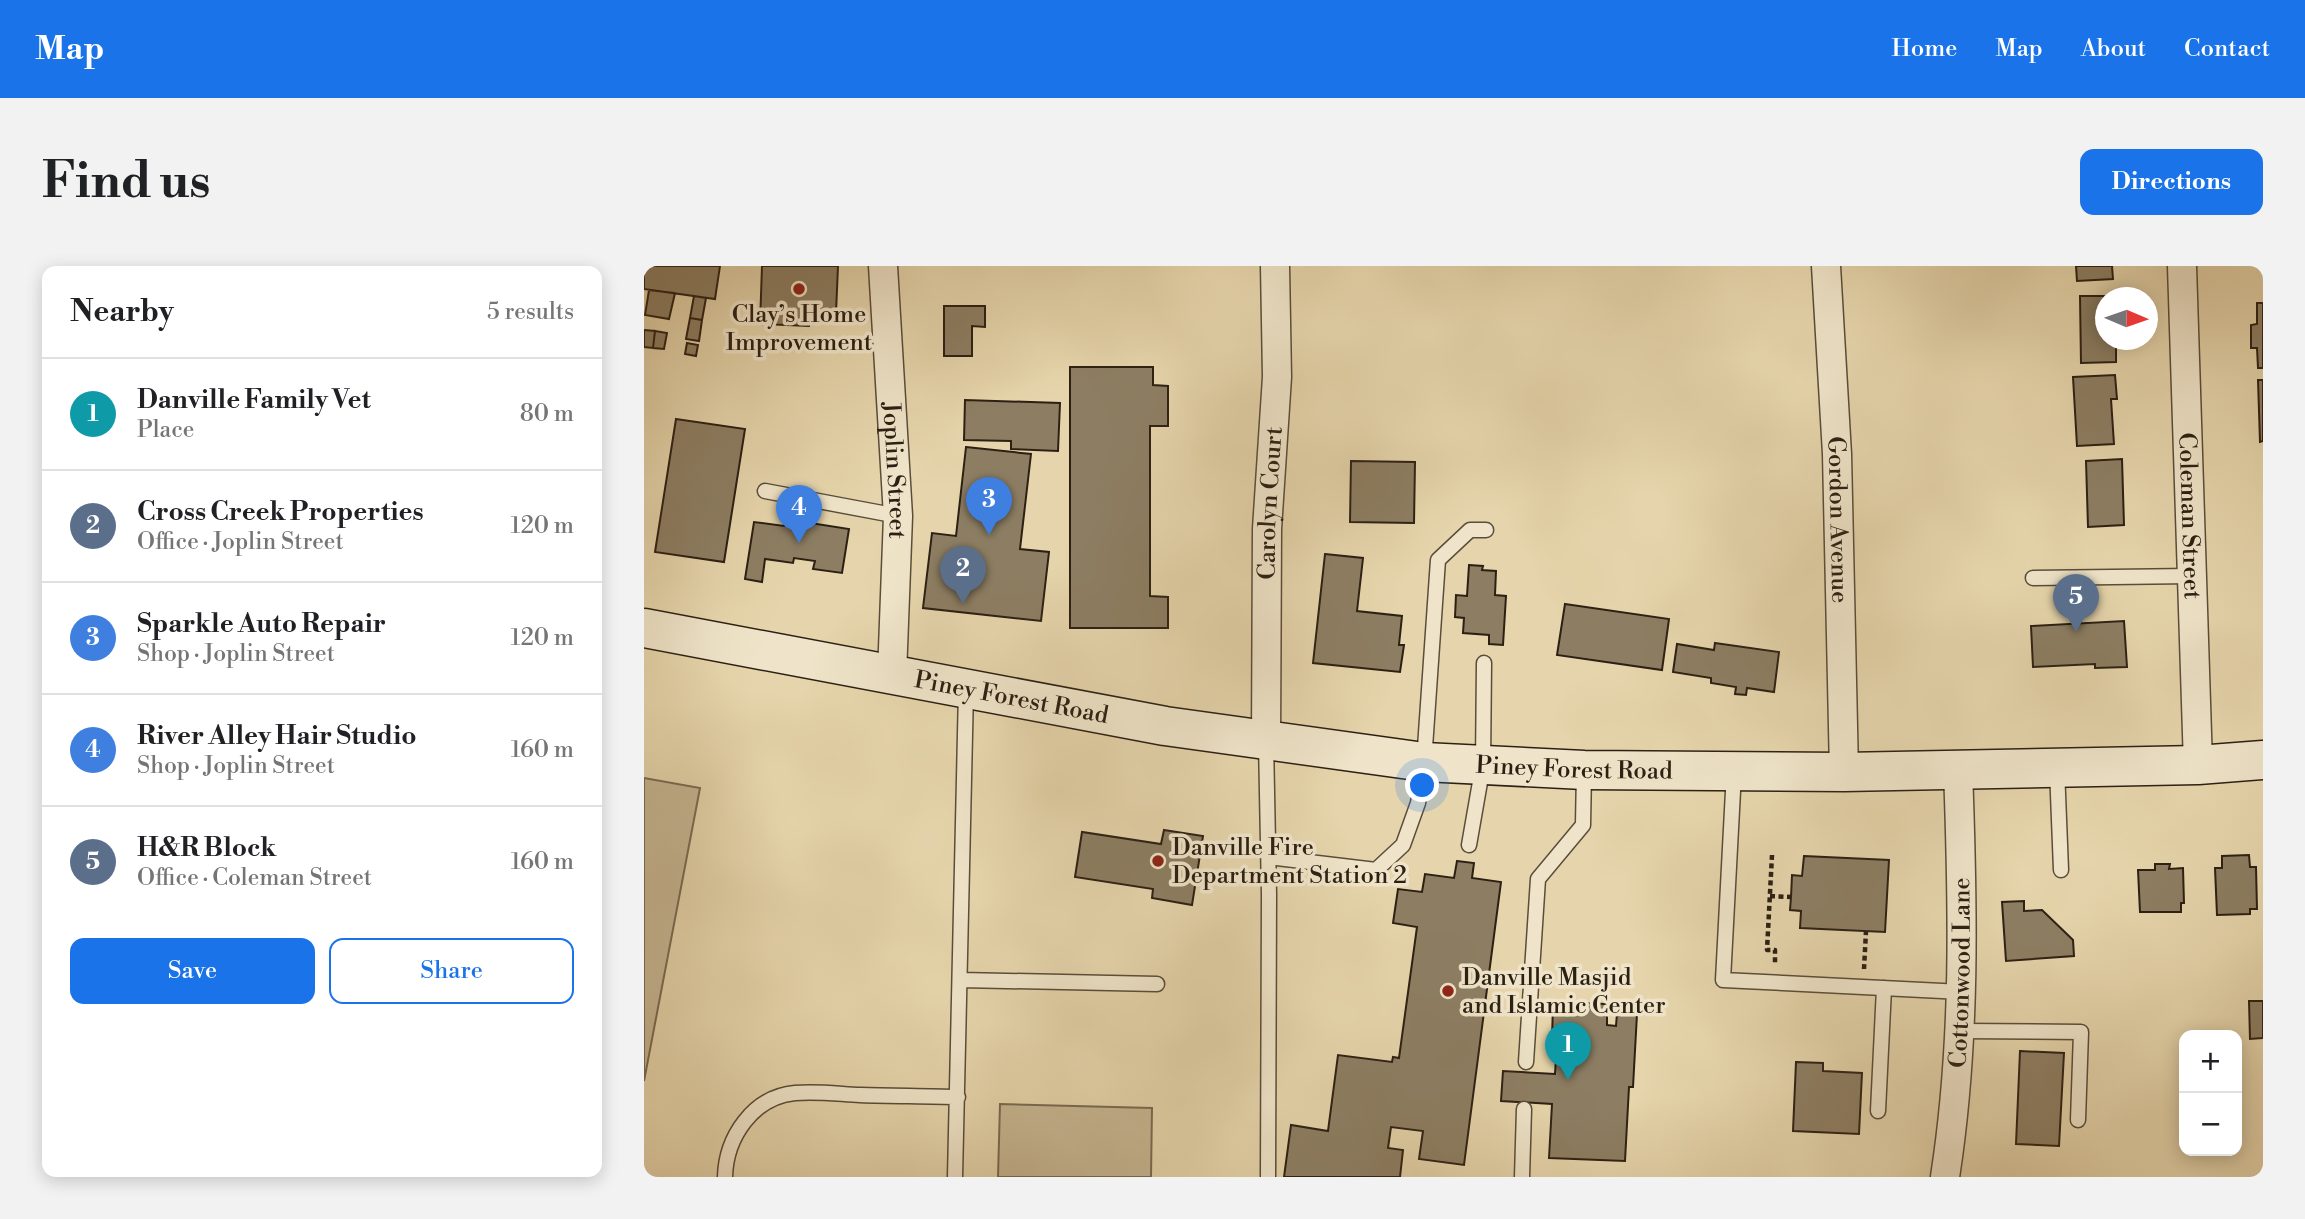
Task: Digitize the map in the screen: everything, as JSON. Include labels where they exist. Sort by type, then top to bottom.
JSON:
[{"type":"main road","name":"Piney Forest Road","points":[[644,628],[1165,726],[1424,762],[1584,770],[1844,772],[2198,765],[2263,760]]},
{"type":"street","name":"Joplin Street","points":[[883,266],[898,516],[892,675]]},
{"type":"street","name":"Carolyn Court","points":[[1266,741],[1267,529],[1276,377],[1275,266]]},
{"type":"street","name":"Gordon Avenue","points":[[1826,266],[1837,454],[1844,772]]},
{"type":"street","name":"Coleman Street","points":[[2182,266],[2198,765]]},
{"type":"street","name":"Cottonwood Lane","points":[[1945,1177],[1961,1031],[1963,901],[1958,770]]},
{"type":"lane","points":[[765,491],[898,516]]},
{"type":"lane","points":[[1268,857],[1376,870],[1403,845],[1418,803],[1424,762],[1438,561],[1469,530],[1486,530]]},
{"type":"lane","points":[[2033,578],[2192,576]]},
{"type":"lane","points":[[1469,845],[1483,765],[1484,663]]},
{"type":"lane","points":[[955,1177],[966,689]]},
{"type":"lane","points":[[1266,741],[1268,1177]]},
{"type":"lane","points":[[2057,767],[2061,870]]},
{"type":"lane","points":[[1526,1062],[1538,879],[1583,825],[1584,770]]},
{"type":"lane","points":[[1734,771],[1723,980],[1962,992]]},
{"type":"lane","points":[[961,980],[1157,984]]},
{"type":"lane","points":[[1878,1111],[1884,988]]},
{"type":"lane","points":[[1961,1031],[2081,1032],[2078,1120]]},
{"type":"lane","points":[[725,1177],[734,1137],[747,1117],[764,1104],[793,1093],[958,1097]]},
{"type":"lane","points":[[1522,1177],[1524,1109]]},
{"type":"path","points":[[1772,855],[1767,950],[1775,950],[1775,983]]},
{"type":"path","points":[[1770,896],[1791,897]]},
{"type":"path","points":[[1864,987],[1866,931]]},
{"type":"shaded area","points":[[644,778],[700,788],[644,1081]]},
{"type":"shaded area","points":[[1000,1104],[1152,1108],[1151,1177],[998,1177]]},
{"type":"building","points":[[644,266],[720,266],[715,299],[644,289]]},
{"type":"building","name":"Clay’s Home Improvement","points":[[762,266],[838,266],[836,313],[810,312],[809,326],[760,324]]},
{"type":"building","points":[[2076,266],[2112,266],[2113,279],[2077,281]]},
{"type":"building","points":[[649,290],[675,293],[669,319],[645,315]]},
{"type":"building","points":[[694,296],[706,298],[702,320],[690,318]]},
{"type":"building","points":[[2080,296],[2095,296],[2095,350],[2116,350],[2116,362],[2081,363]]},
{"type":"building","points":[[2257,303],[2263,303],[2263,368],[2258,368],[2257,348],[2251,348],[2251,325],[2257,324]]},
{"type":"building","points":[[944,306],[985,306],[985,327],[972,326],[972,356],[944,356]]},
{"type":"building","points":[[690,318],[702,320],[699,341],[686,339]]},
{"type":"building","points":[[644,330],[655,331],[653,348],[644,347]]},
{"type":"building","points":[[655,331],[667,333],[664,349],[653,348]]},
{"type":"building","points":[[687,343],[698,345],[696,356],[685,354]]},
{"type":"building","points":[[1070,367],[1153,367],[1153,385],[1168,386],[1168,426],[1150,426],[1150,596],[1168,597],[1168,628],[1070,628]]},
{"type":"building","points":[[2115,375],[2117,399],[2111,399],[2114,444],[2077,446],[2073,377]]},
{"type":"building","points":[[2258,380],[2263,380],[2263,441],[2260,442]]},
{"type":"building","points":[[965,400],[1060,403],[1058,451],[1011,449],[1011,441],[964,440]]},
{"type":"building","points":[[676,419],[745,429],[724,562],[655,552]]},
{"type":"building","points":[[966,447],[1031,454],[1020,549],[1049,552],[1041,621],[923,608],[932,533],[956,536]]},
{"type":"building","points":[[2122,459],[2124,525],[2088,527],[2086,461]]},
{"type":"building","points":[[1351,461],[1415,462],[1414,523],[1350,522]]},
{"type":"building","points":[[785,519],[849,529],[842,573],[813,569],[815,561],[794,558],[793,563],[765,559],[762,582],[745,579],[754,522],[784,526]]},
{"type":"building","points":[[1325,554],[1363,558],[1357,611],[1402,616],[1399,645],[1404,645],[1400,672],[1313,663]]},
{"type":"building","points":[[1469,565],[1496,571],[1495,595],[1506,596],[1503,645],[1489,644],[1489,635],[1463,633],[1464,618],[1455,617],[1456,595],[1467,596]]},
{"type":"building","points":[[1565,604],[1669,619],[1662,670],[1557,655]]},
{"type":"building","points":[[2124,621],[2127,667],[2095,668],[2095,664],[2033,667],[2031,626]]},
{"type":"building","points":[[1715,643],[1779,652],[1774,692],[1747,688],[1746,695],[1735,694],[1736,687],[1711,683],[1711,678],[1673,672],[1677,644],[1714,650]]},
{"type":"building","points":[[1164,830],[1203,836],[1192,905],[1152,898],[1153,889],[1075,877],[1082,832],[1161,844]]},
{"type":"building","points":[[2249,855],[2250,867],[2256,867],[2257,909],[2250,909],[2250,914],[2217,915],[2215,868],[2222,868],[2222,856]]},
{"type":"building","points":[[1804,856],[1889,860],[1885,932],[1800,928],[1801,911],[1790,910],[1792,875],[1802,876]]},
{"type":"building","name":"Danville Masjid and Islamic Center","points":[[1457,861],[1474,863],[1472,878],[1501,882],[1464,1165],[1419,1159],[1423,1131],[1391,1127],[1388,1148],[1403,1150],[1400,1177],[1284,1177],[1291,1125],[1328,1131],[1338,1055],[1392,1062],[1393,1057],[1399,1058],[1417,927],[1393,923],[1398,889],[1422,892],[1425,874],[1454,878]]},
{"type":"building","points":[[2155,864],[2170,864],[2169,869],[2183,868],[2184,903],[2181,903],[2181,912],[2140,912],[2138,870],[2155,870]]},
{"type":"building","points":[[2024,901],[2024,911],[2042,910],[2073,940],[2074,956],[2006,961],[2002,902]]},
{"type":"building","points":[[2249,1001],[2263,1001],[2263,1038],[2250,1039]]},
{"type":"building","points":[[1553,1002],[1607,1004],[1607,1025],[1616,1026],[1617,1013],[1637,1014],[1625,1161],[1549,1158],[1552,1104],[1501,1101],[1503,1071],[1555,1074],[1557,1042],[1552,1041]]},
{"type":"building","points":[[2020,1051],[2064,1053],[2059,1146],[2016,1144]]},
{"type":"building","points":[[1796,1062],[1823,1063],[1823,1071],[1862,1073],[1859,1134],[1793,1131]]},
{"type":"place","name":"Clay’s Home Improvement","points":[[799,289]]},
{"type":"place","name":"Sparkle Auto Repair","points":[[989,535]]},
{"type":"place","name":"River Alley Hair Studio","points":[[799,543]]},
{"type":"place","name":"Cross Creek Properties","points":[[963,604]]},
{"type":"place","name":"H&R Block","points":[[2076,632]]},
{"type":"place","name":"Danville Fire Department Station 2","points":[[1158,861]]},
{"type":"place","name":"Danville Masjid and Islamic Center","points":[[1448,991]]},
{"type":"place","name":"Danville Family Vet","points":[[1568,1080]]}]
